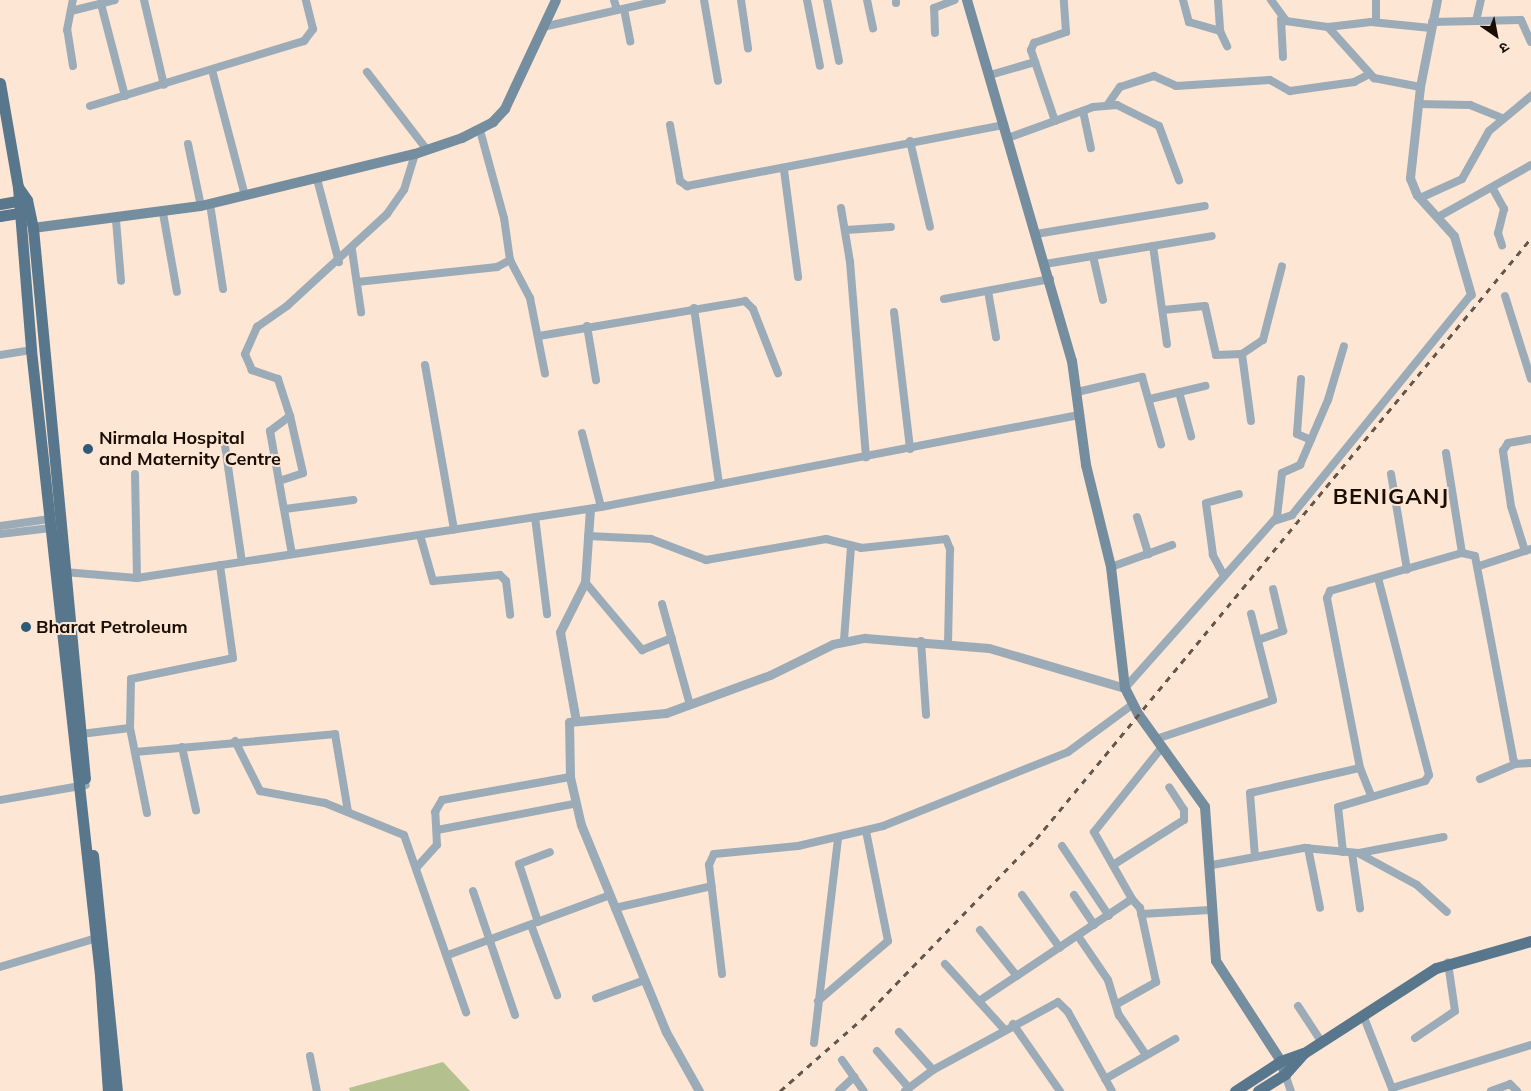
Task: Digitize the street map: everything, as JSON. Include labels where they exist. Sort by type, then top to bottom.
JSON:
[{"type":"main road","points":[[33,228],[116,220],[205,205],[415,154],[480,130],[505,108],[556,0]]},
{"type":"main road","points":[[970,3],[1046,264],[1077,392],[1086,465],[1111,567],[1125,688],[1133,704],[1159,743],[1205,807],[1212,865],[1210,910],[1212,947],[1222,974],[1281,1060],[1285,1074]]},
{"type":"main road","points":[[0,83],[4,135],[23,207],[30,256],[81,734],[82,785]]},
{"type":"main road","points":[[0,204],[23,207]]},
{"type":"main road","points":[[0,216],[23,207]]},
{"type":"main road","points":[[23,207],[33,228],[30,256],[31,350],[117,1091]]},
{"type":"main road","points":[[100,937],[108,1091]]},
{"type":"main road","points":[[1235,1091],[1281,1060],[1304,1053],[1448,964],[1531,941]]},
{"type":"main road","points":[[1258,1091],[1285,1074],[1304,1053]]},
{"type":"street","points":[[73,66],[67,30],[74,0]]},
{"type":"street","points":[[70,11],[115,0]]},
{"type":"street","points":[[144,0],[164,85]]},
{"type":"street","points":[[90,106],[212,70],[310,37],[313,29],[306,0]]},
{"type":"street","points":[[614,0],[620,9],[630,41]]},
{"type":"street","points":[[543,27],[662,0]]},
{"type":"street","points":[[704,0],[718,81]]},
{"type":"street","points":[[741,0],[748,48]]},
{"type":"street","points":[[807,0],[820,66]]},
{"type":"street","points":[[827,0],[839,60]]},
{"type":"street","points":[[867,0],[873,28]]},
{"type":"street","points":[[935,33],[934,8],[955,0]]},
{"type":"street","points":[[1054,121],[1035,62],[1032,46],[1068,29],[1064,0]]},
{"type":"street","points":[[1183,0],[1190,22],[1220,30]]},
{"type":"street","points":[[1218,0],[1220,30],[1227,46]]},
{"type":"street","points":[[1271,0],[1281,19],[1282,57]]},
{"type":"street","points":[[1376,0],[1376,22]]},
{"type":"street","points":[[699,1091],[666,1032],[574,804],[570,777],[569,722],[648,717],[690,705],[770,676],[844,640],[921,641],[1020,655],[1125,688],[1274,522],[1292,515],[1471,296],[1454,236],[1420,198],[1410,178],[1420,87],[1438,0]]},
{"type":"street","points":[[1476,21],[1481,0]]},
{"type":"street","points":[[101,4],[125,96]]},
{"type":"street","points":[[1281,19],[1328,27],[1376,22],[1432,25],[1476,21],[1521,20],[1531,42]]},
{"type":"street","points":[[1328,27],[1368,74],[1420,87]]},
{"type":"street","points":[[990,75],[1035,62]]},
{"type":"street","points":[[212,70],[245,196]]},
{"type":"street","points":[[367,72],[427,150]]},
{"type":"street","points":[[1108,104],[1120,87],[1154,76],[1176,86],[1270,80],[1290,91],[1354,82],[1368,74]]},
{"type":"street","points":[[1420,198],[1462,179],[1480,142],[1503,118],[1531,96]]},
{"type":"street","points":[[1008,138],[1108,104],[1131,110],[1159,126],[1179,180]]},
{"type":"street","points":[[1418,104],[1470,105],[1503,118]]},
{"type":"street","points":[[1083,111],[1091,148]]},
{"type":"street","points":[[670,126],[682,184],[784,170],[910,142],[1004,125]]},
{"type":"street","points":[[480,130],[504,218],[510,260],[526,288],[539,336],[545,374]]},
{"type":"street","points":[[910,142],[930,227]]},
{"type":"street","points":[[188,144],[205,205],[223,289]]},
{"type":"street","points":[[280,481],[304,473],[290,416],[278,379],[252,370],[245,354],[256,327],[352,250],[404,190],[415,154]]},
{"type":"street","points":[[1438,217],[1493,189],[1531,165]]},
{"type":"street","points":[[784,170],[798,277]]},
{"type":"street","points":[[318,179],[339,262]]},
{"type":"street","points":[[1493,189],[1504,209],[1498,233],[1502,245]]},
{"type":"street","points":[[1036,234],[1205,206]]},
{"type":"street","points":[[841,208],[846,230],[866,457]]},
{"type":"street","points":[[163,213],[176,292]]},
{"type":"street","points":[[116,220],[120,281]]},
{"type":"street","points":[[846,230],[891,227]]},
{"type":"street","points":[[1046,264],[1212,236]]},
{"type":"street","points":[[1153,246],[1167,344]]},
{"type":"street","points":[[352,250],[361,312]]},
{"type":"street","points":[[1093,256],[1103,300]]},
{"type":"street","points":[[357,282],[498,267],[510,260]]},
{"type":"street","points":[[1163,310],[1205,306],[1216,355],[1242,354],[1263,340],[1282,266]]},
{"type":"street","points":[[944,299],[1050,279]]},
{"type":"street","points":[[988,291],[996,336]]},
{"type":"street","points":[[1505,296],[1531,379]]},
{"type":"street","points":[[539,336],[694,308],[750,303],[778,373]]},
{"type":"street","points":[[694,308],[719,484]]},
{"type":"street","points":[[894,312],[910,449]]},
{"type":"street","points":[[587,326],[596,380]]},
{"type":"street","points":[[1274,522],[1282,473],[1300,464],[1312,440],[1344,346]]},
{"type":"street","points":[[0,355],[31,350]]},
{"type":"street","points":[[1242,354],[1251,421]]},
{"type":"street","points":[[425,365],[454,529]]},
{"type":"street","points":[[1077,392],[1139,375],[1145,381],[1161,444]]},
{"type":"street","points":[[1301,379],[1297,434],[1312,440]]},
{"type":"street","points":[[1150,399],[1205,386]]},
{"type":"street","points":[[1179,392],[1191,436]]},
{"type":"street","points":[[64,572],[137,578],[590,509],[1080,415]]},
{"type":"street","points":[[290,416],[271,428],[292,554]]},
{"type":"street","points":[[582,433],[600,507]]},
{"type":"street","points":[[224,439],[242,562]]},
{"type":"street","points":[[1478,566],[1528,550],[1511,506],[1503,451],[1508,443],[1531,439]]},
{"type":"street","points":[[1446,453],[1462,553]]},
{"type":"street","points":[[135,474],[137,578]]},
{"type":"street","points":[[1391,474],[1407,570]]},
{"type":"street","points":[[1224,576],[1213,555],[1206,504],[1239,494]]},
{"type":"street","points":[[284,509],[353,500]]},
{"type":"street","points":[[576,721],[560,632],[585,582],[590,509]]},
{"type":"street","points":[[535,517],[548,614]]},
{"type":"street","points":[[1137,517],[1148,554]]},
{"type":"street","points":[[0,526],[51,524]]},
{"type":"street","points":[[0,534],[51,524]]},
{"type":"street","points":[[420,534],[433,581],[500,575],[506,581],[510,615]]},
{"type":"street","points":[[588,536],[651,539],[706,560],[802,541],[837,540],[851,547],[946,539],[950,549],[948,644]]},
{"type":"street","points":[[1111,567],[1172,545]]},
{"type":"street","points":[[844,640],[851,547]]},
{"type":"street","points":[[1371,794],[1360,768],[1327,593],[1462,553],[1475,556],[1478,566],[1516,764]]},
{"type":"street","points":[[147,813],[130,728],[133,676],[233,658],[220,565]]},
{"type":"street","points":[[1343,852],[1338,807],[1371,794],[1425,781],[1429,775],[1378,578]]},
{"type":"street","points":[[585,582],[642,650],[672,638]]},
{"type":"street","points":[[1258,640],[1283,631],[1273,589]]},
{"type":"street","points":[[662,604],[690,705]]},
{"type":"street","points":[[1117,1004],[1156,982],[1142,914],[1094,832],[1159,743],[1273,700],[1251,614]]},
{"type":"street","points":[[921,641],[926,715]]},
{"type":"street","points":[[722,974],[712,886],[711,858],[720,852],[838,839],[866,831],[1068,752],[1133,704]]},
{"type":"street","points":[[81,734],[130,728]]},
{"type":"street","points":[[135,752],[235,741],[335,734],[348,812]]},
{"type":"street","points":[[235,741],[260,791],[348,812],[371,825],[399,831],[417,867],[466,1012]]},
{"type":"street","points":[[182,747],[196,810]]},
{"type":"street","points":[[1480,779],[1516,764],[1531,763]]},
{"type":"street","points":[[1255,857],[1250,793],[1360,768]]},
{"type":"street","points":[[417,867],[437,845],[437,806],[449,797],[570,777]]},
{"type":"street","points":[[0,800],[82,785]]},
{"type":"street","points":[[1114,865],[1184,820],[1184,810],[1169,788]]},
{"type":"street","points":[[437,830],[574,804]]},
{"type":"street","points":[[818,1001],[888,942],[866,831]]},
{"type":"street","points":[[1212,865],[1308,848],[1356,853],[1444,837]]},
{"type":"street","points":[[814,1044],[838,839]]},
{"type":"street","points":[[1062,846],[1109,916]]},
{"type":"street","points":[[1308,848],[1320,908]]},
{"type":"street","points":[[550,852],[519,864],[534,923],[557,995]]},
{"type":"street","points":[[1356,853],[1360,908]]},
{"type":"street","points":[[1356,853],[1417,886],[1447,912]]},
{"type":"street","points":[[615,908],[712,886]]},
{"type":"street","points":[[473,891],[515,1015]]},
{"type":"street","points":[[448,955],[610,895]]},
{"type":"street","points":[[1022,895],[1060,948]]},
{"type":"street","points":[[1074,895],[1094,925]]},
{"type":"street","points":[[979,1001],[1132,899]]},
{"type":"street","points":[[1142,914],[1210,910]]},
{"type":"street","points":[[980,930],[1017,976]]},
{"type":"street","points":[[1078,936],[1108,980],[1117,1004],[1146,1055]]},
{"type":"street","points":[[0,967],[100,937]]},
{"type":"street","points":[[945,964],[1004,1029]]},
{"type":"street","points":[[1415,1038],[1455,1011],[1448,964]]},
{"type":"street","points":[[596,998],[645,980]]},
{"type":"street","points":[[877,1051],[907,1089],[932,1070],[1052,1002],[1063,1004],[1112,1091]]},
{"type":"street","points":[[1298,1006],[1322,1042]]},
{"type":"street","points":[[1358,1018],[1392,1089],[1531,1045]]},
{"type":"street","points":[[1013,1024],[1060,1091]]},
{"type":"street","points":[[899,1032],[932,1070]]},
{"type":"street","points":[[1105,1079],[1175,1039]]},
{"type":"street","points":[[310,1056],[317,1091]]},
{"type":"street","points":[[842,1060],[864,1091]]},
{"type":"street","points":[[1285,1074],[1291,1091]]},
{"type":"street","points":[[839,1091],[854,1077]]},
{"type":"street","points":[[1491,1091],[1510,1084],[1517,1091]]},
{"type":"green space","points":[[443,1062],[470,1091],[350,1091],[349,1088]]},
{"type":"railway","points":[[780,1091],[862,1019],[1036,839],[1531,238]]},
{"type":"place","name":"Nirmala Hospital and Maternity Centre","points":[[88,449]]},
{"type":"place","name":"Bharat Petroleum","points":[[26,627]]},
{"type":"district","name":"BENIGANJ","points":[[1391,497]]}]
